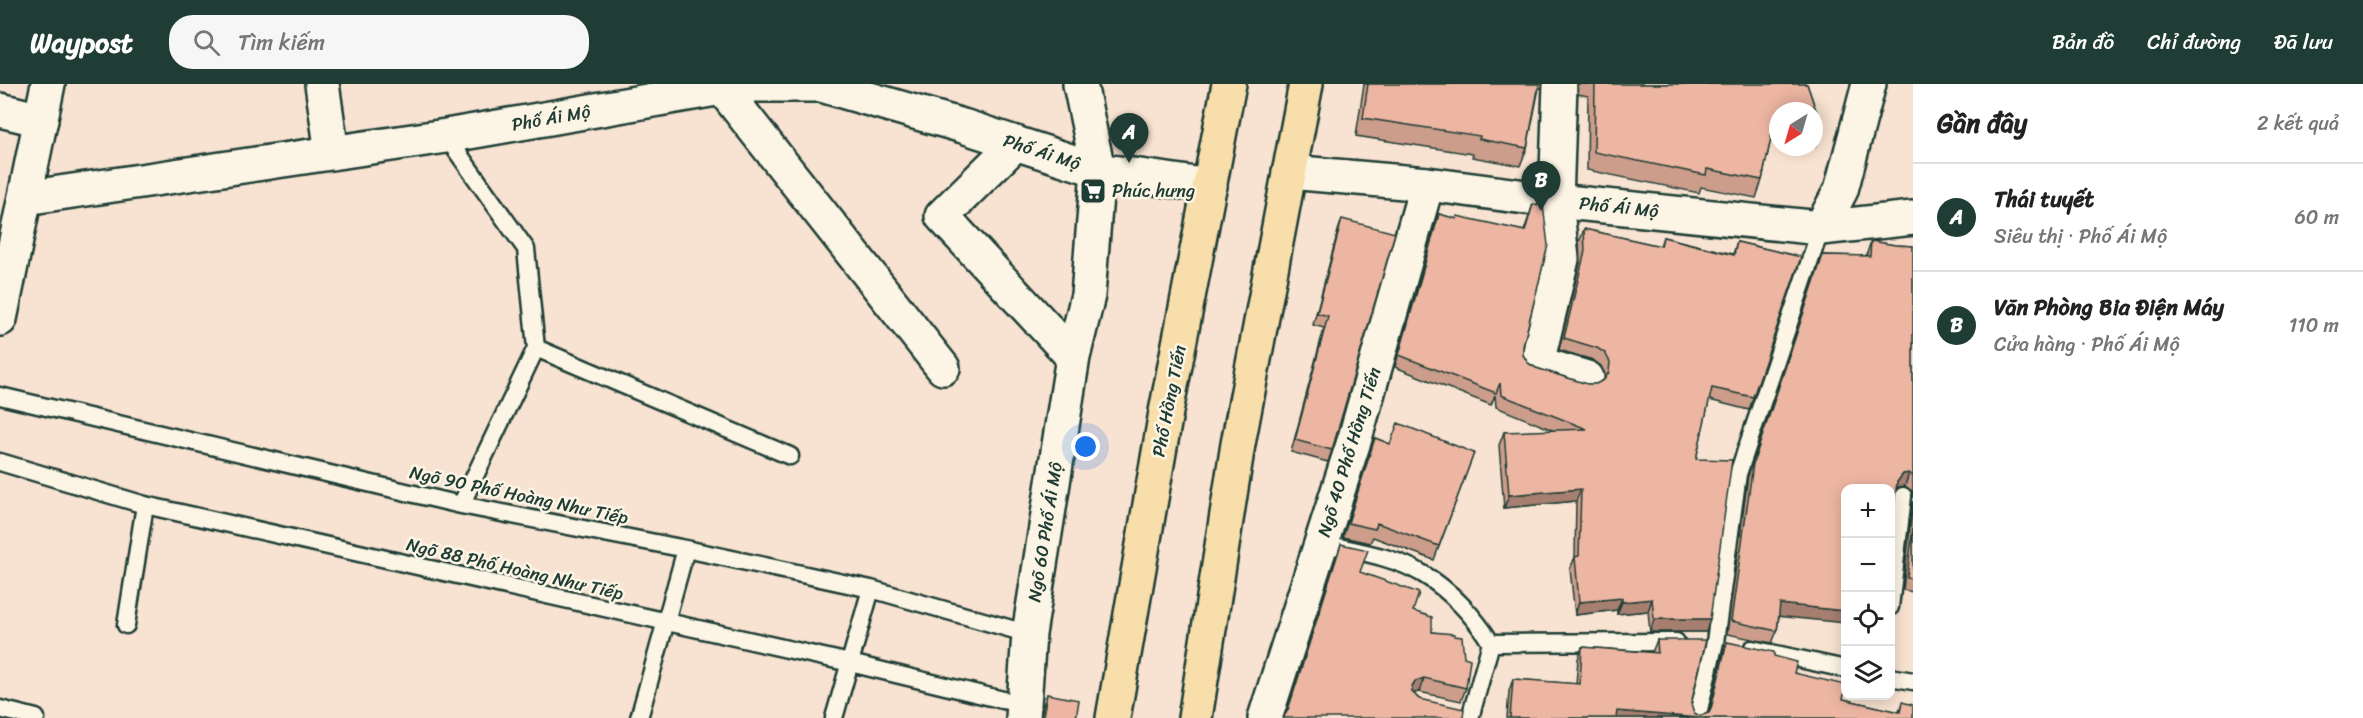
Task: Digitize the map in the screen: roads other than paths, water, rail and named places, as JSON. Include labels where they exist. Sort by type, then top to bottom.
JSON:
[{"type":"main road","name":"Phố Hồng Tiến","points":[[1113,718],[1166,412],[1229,84]]},
{"type":"main road","points":[[1195,718],[1238,444],[1306,84]]},
{"type":"street","points":[[2,298],[48,84]]},
{"type":"street","points":[[322,84],[332,153]]},
{"type":"street","name":"Ngõ 60 Phố Ái Mộ","points":[[1024,711],[1029,634],[1073,357],[1088,296],[1098,170],[1080,84]]},
{"type":"street","points":[[1560,84],[1556,201],[1562,259],[1537,363],[1587,378]]},
{"type":"street","points":[[1821,228],[1841,190],[1869,84]]},
{"type":"street","name":"Phố Ái Mộ","points":[[25,198],[446,136],[703,88],[739,85],[821,85],[1098,170],[1210,186]]},
{"type":"street","points":[[703,88],[943,368]]},
{"type":"street","points":[[0,110],[41,120]]},
{"type":"street","points":[[1016,143],[942,216],[1073,357]]},
{"type":"street","name":"Phố Ái Mộ","points":[[1289,172],[1427,184],[1556,201],[1821,228],[1913,218]]},
{"type":"street","name":"Ngõ 40 Phố Hồng Tiến","points":[[1265,718],[1355,438],[1427,184]]},
{"type":"lane","points":[[446,136],[526,249],[537,348],[461,505]]},
{"type":"lane","points":[[1697,718],[1703,642],[1738,474],[1821,228]]},
{"type":"lane","points":[[537,348],[790,456]]},
{"type":"lane","name":"Ngõ 90 Phố Hoàng Như Tiếp","points":[[0,396],[461,505],[686,549],[871,589],[1029,634]]},
{"type":"lane","name":"Ngõ 88 Phố Hoàng Như Tiếp","points":[[0,462],[145,505],[667,624],[850,663],[1024,711]]},
{"type":"lane","points":[[1892,592],[1903,496]]},
{"type":"lane","points":[[126,625],[145,505]]},
{"type":"lane","points":[[1321,543],[1398,563],[1423,574],[1479,623],[1491,643]]},
{"type":"lane","points":[[639,718],[686,549]]},
{"type":"lane","points":[[834,718],[871,589]]},
{"type":"lane","points":[[1491,643],[1703,642],[1841,668]]},
{"type":"lane","points":[[1466,715],[1491,643]]},
{"type":"lane","points":[[1895,678],[1913,681]]},
{"type":"lane","points":[[0,709],[36,718]]},
{"type":"place","name":"Thái tuyết","points":[[1129,163]]},
{"type":"place","name":"Phúc hưng","points":[[1093,191]]},
{"type":"place","name":"Văn Phòng Bia Điện Máy","points":[[1541,211]]}]
